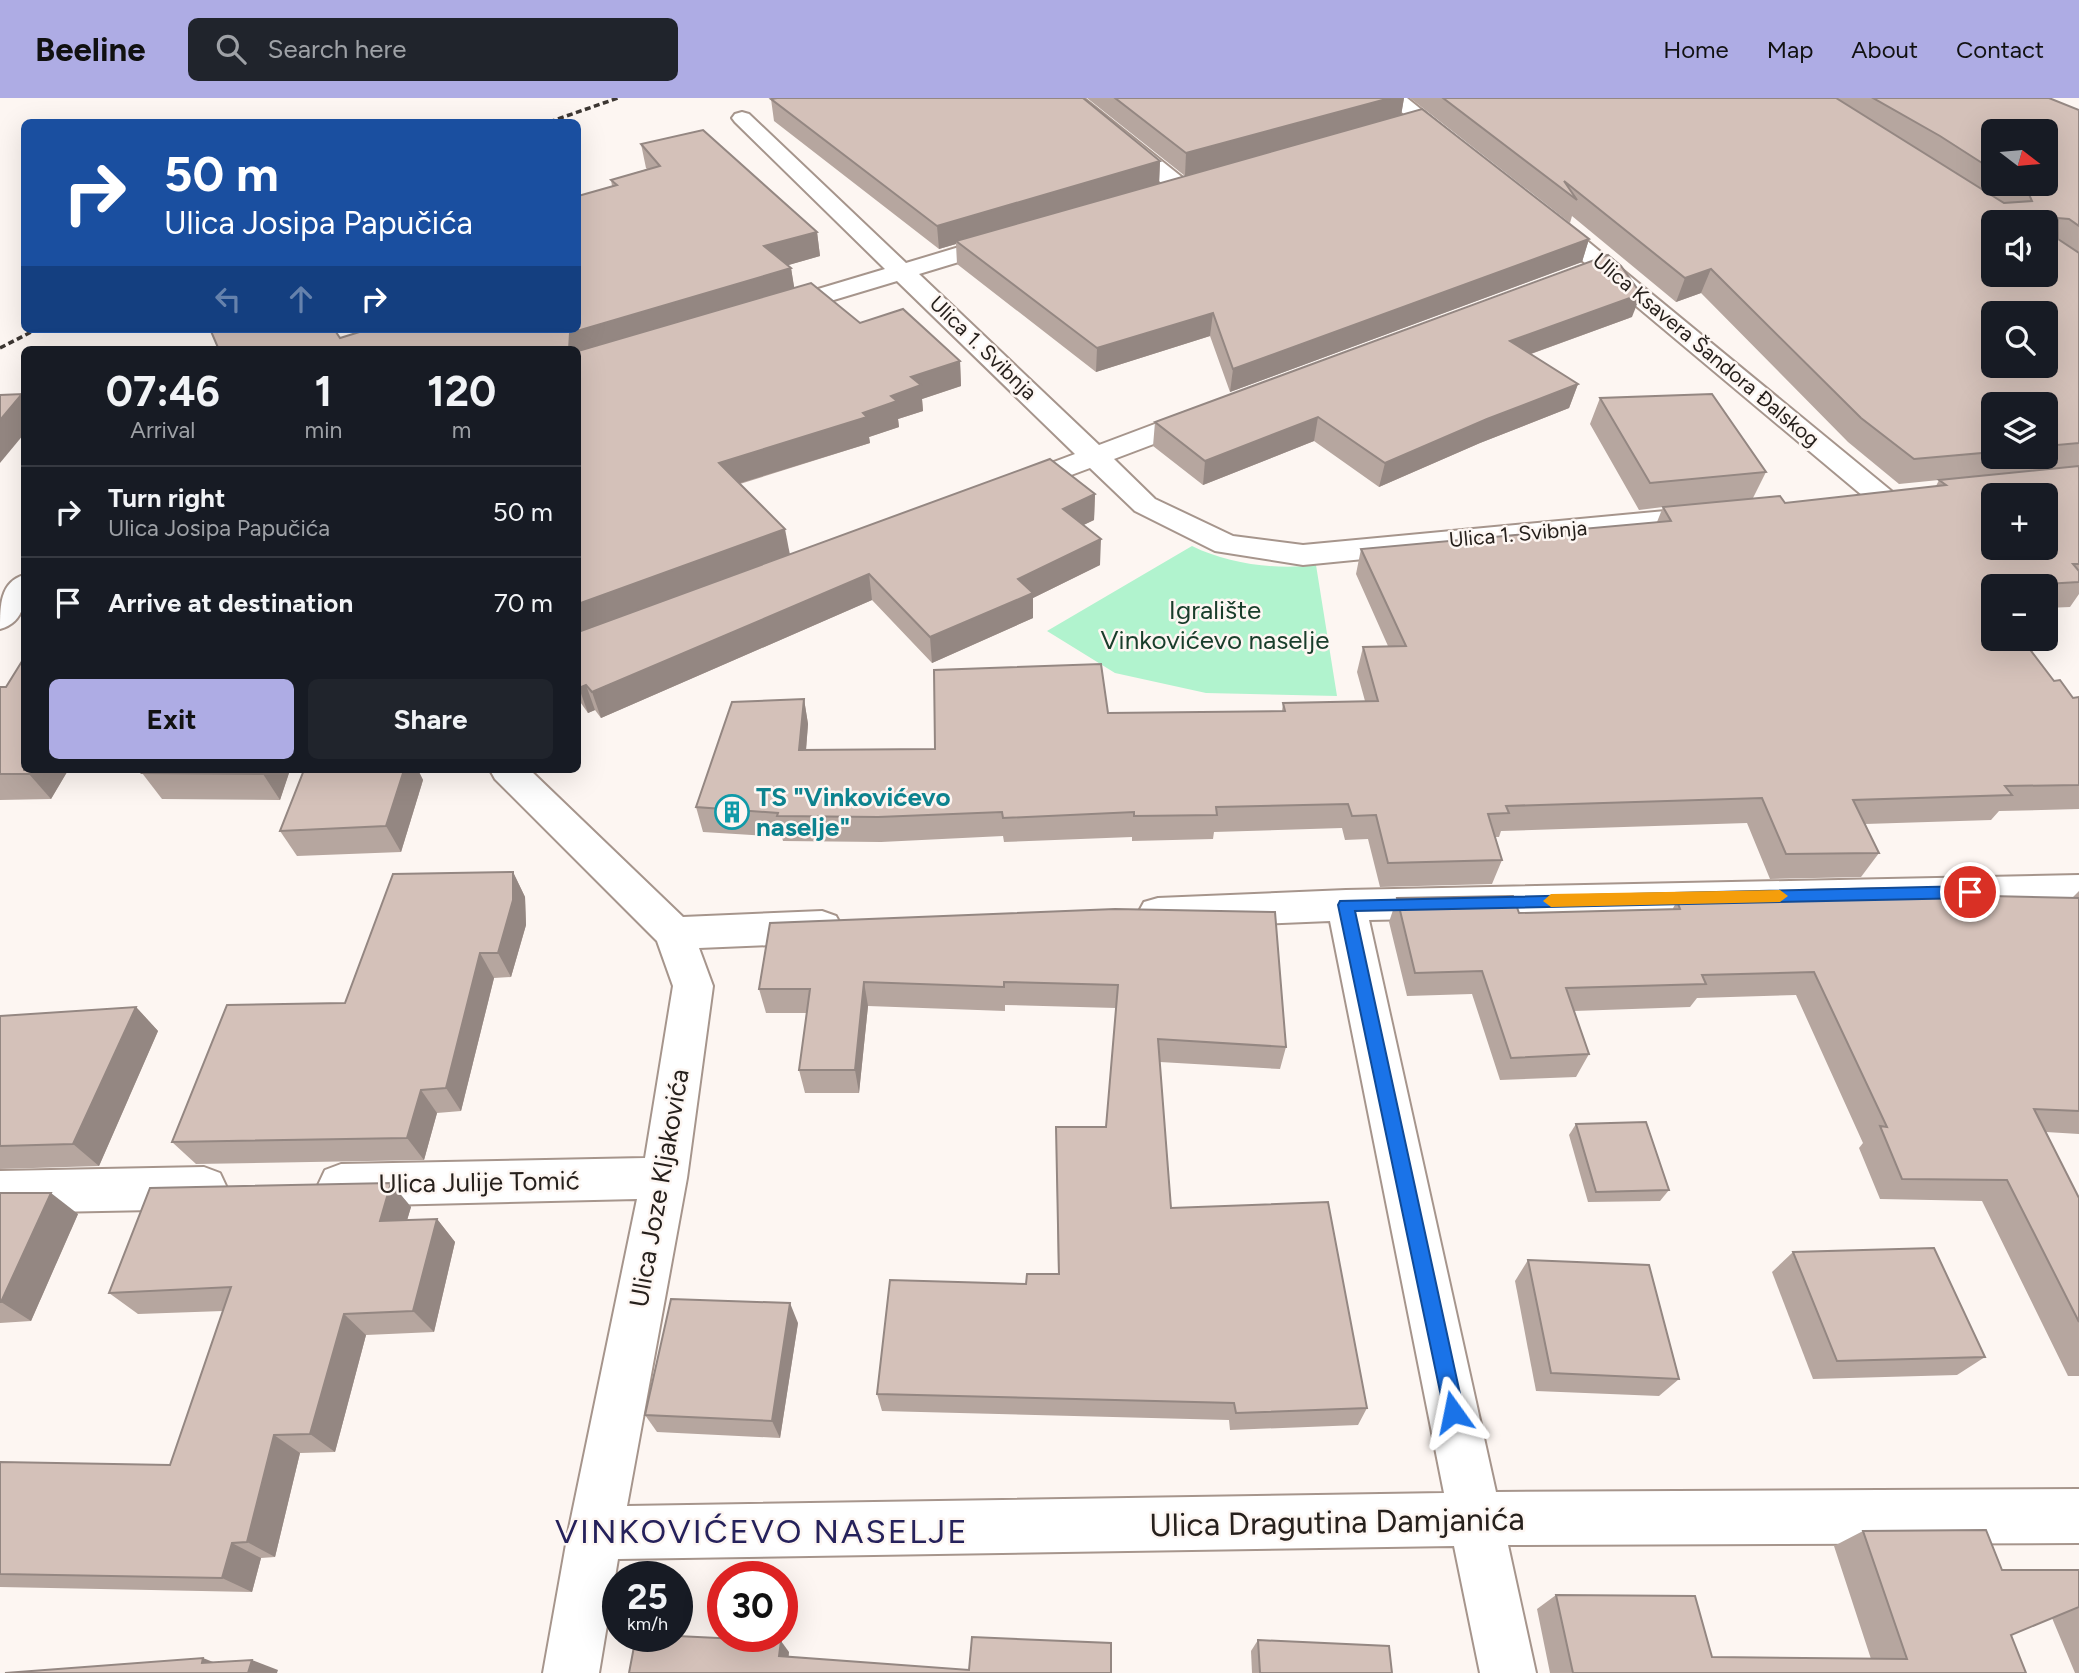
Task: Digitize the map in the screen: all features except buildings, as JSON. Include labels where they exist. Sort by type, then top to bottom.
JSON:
[{"type":"street","points":[[1071,98],[1180,187]]},
{"type":"street","points":[[1394,98],[1476,162]]},
{"type":"street","name":"Ulica 1. Svibnja","points":[[742,117],[1145,505],[1226,544],[1303,555],[1738,513]]},
{"type":"street","points":[[1397,126],[1423,119]]},
{"type":"street","points":[[1154,195],[1205,180]]},
{"type":"street","name":"Ulica Ksavera Šandora Đalskog","points":[[1529,205],[1591,270],[1899,498],[1845,503]]},
{"type":"street","points":[[761,314],[1022,236]]},
{"type":"street","points":[[992,495],[1226,407]]},
{"type":"street","points":[[0,618],[21,589]]},
{"type":"street","name":"Ulica Joze Kljakovića","points":[[511,773],[674,933],[693,986],[664,1178],[595,1533],[571,1673]]},
{"type":"street","points":[[1126,914],[1346,905],[2079,890]]},
{"type":"street","points":[[1346,905],[1508,1673]]},
{"type":"street","points":[[674,933],[851,925]]},
{"type":"street","name":"Ulica Julije Tomić","points":[[304,1185],[664,1178]]},
{"type":"street","points":[[0,1192],[249,1187]]},
{"type":"street","name":"Ulica Dragutina Damjanića","points":[[595,1533],[1476,1519],[2079,1516]]},
{"type":"green space","name":"Igralište Vinkovićevo naselje","points":[[1192,546],[1221,557],[1252,564],[1284,567],[1316,565],[1337,696],[1206,693],[1115,673],[1047,631]]},
{"type":"railway","points":[[558,119],[618,98]]},
{"type":"railway","points":[[0,348],[29,333]]},
{"type":"slow traffic","points":[[1551,901],[1780,896]]},
{"type":"place","name":"TS \"Vinkovićevo naselje\"","points":[[732,812]]},
{"type":"district","name":"VINKOVIĆEVO NASELJE","points":[[762,1531]]},
{"type":"route","points":[[1453,1412],[1346,905],[1970,892]]}]
